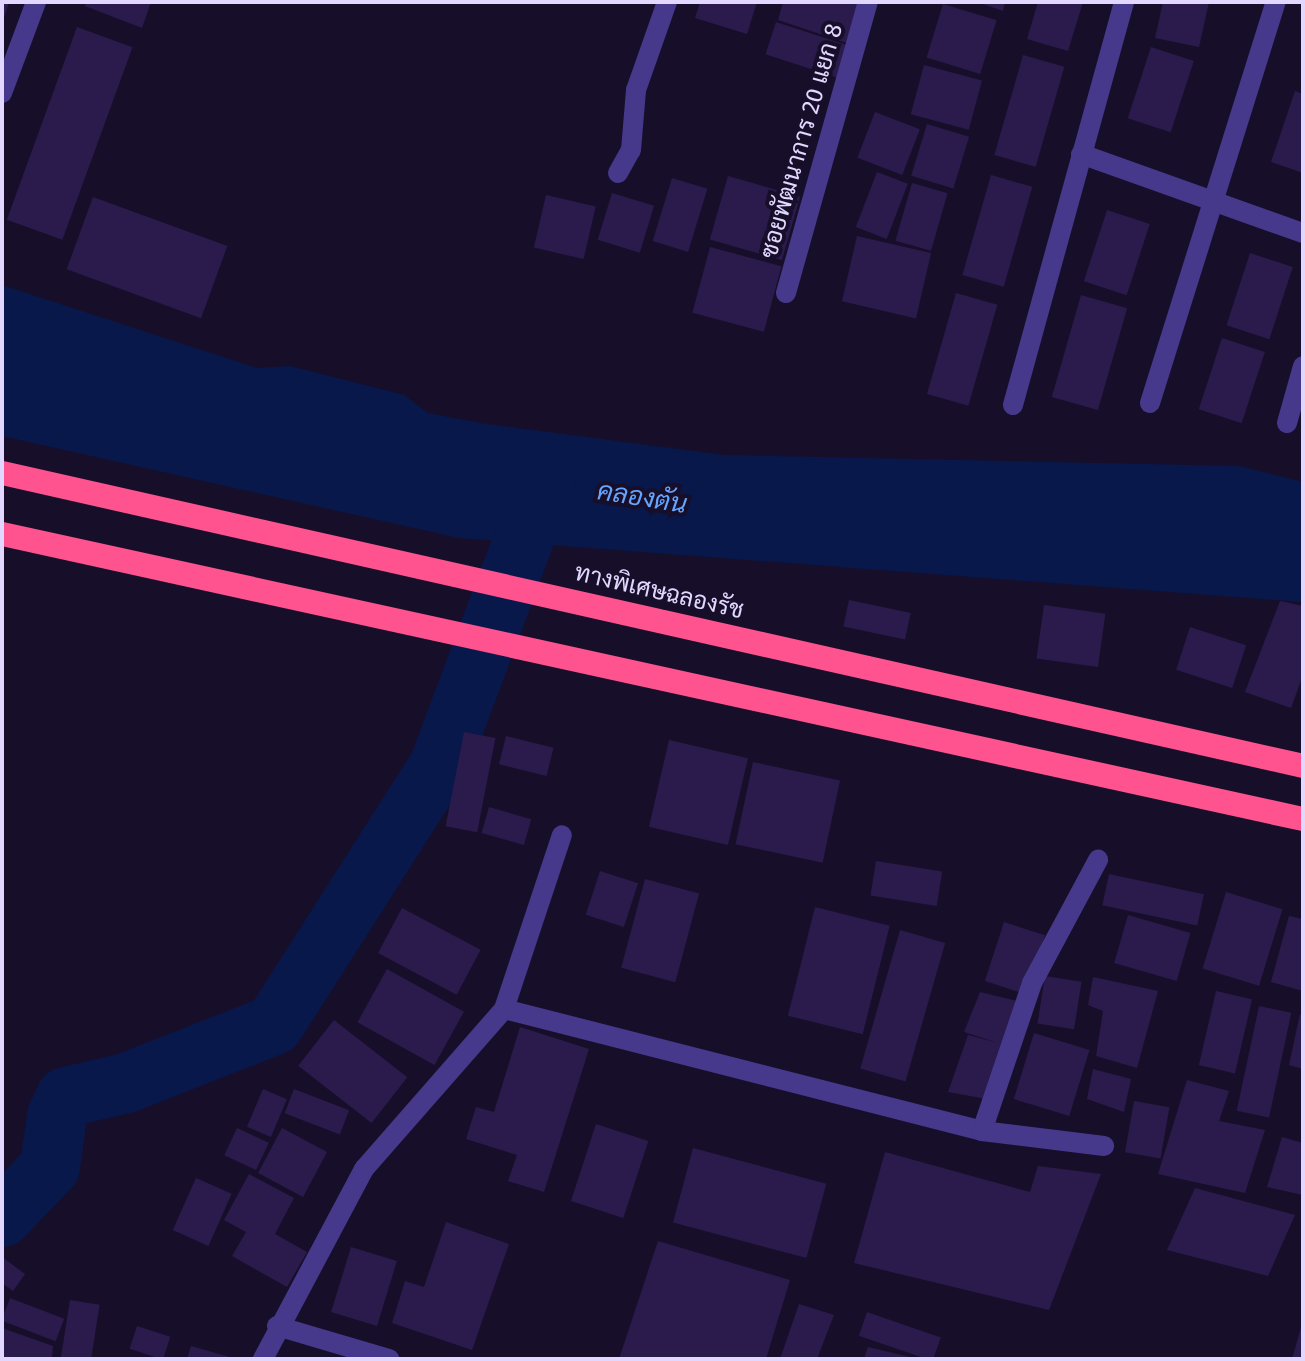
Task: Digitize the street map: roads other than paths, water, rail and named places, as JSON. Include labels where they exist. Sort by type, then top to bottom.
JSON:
[{"type":"highway","name":"ทางพิเศษฉลองรัช","points":[[2,473],[1303,766]]},
{"type":"highway","points":[[2,534],[1303,819]]},
{"type":"street","points":[[2,93],[36,2]]},
{"type":"street","points":[[618,173],[631,150],[636,90],[667,2]]},
{"type":"street","name":"ซอยพัฒนาการ 20 แยก 8","points":[[786,293],[868,2]]},
{"type":"street","points":[[1013,405],[1124,2]]},
{"type":"street","points":[[1150,403],[1210,201],[1276,2]]},
{"type":"street","points":[[1081,154],[1303,233]]},
{"type":"street","points":[[1287,423],[1303,366]]},
{"type":"street","points":[[263,1359],[277,1326],[364,1169],[504,1009],[562,835]]},
{"type":"street","points":[[982,1131],[1032,983],[1098,860]]},
{"type":"street","points":[[504,1009],[982,1131],[1104,1146]]},
{"type":"street","points":[[277,1326],[389,1359]]},
{"type":"water","name":"คลองตัน","points":[[2,285],[257,368],[290,366],[404,395],[428,413],[480,423],[724,455],[1239,466],[1303,482],[1303,602],[459,538],[2,436]]},
{"type":"waterway","points":[[2,1217],[50,1167],[57,1116],[66,1097],[126,1083],[274,1025],[439,766],[545,482]]}]
